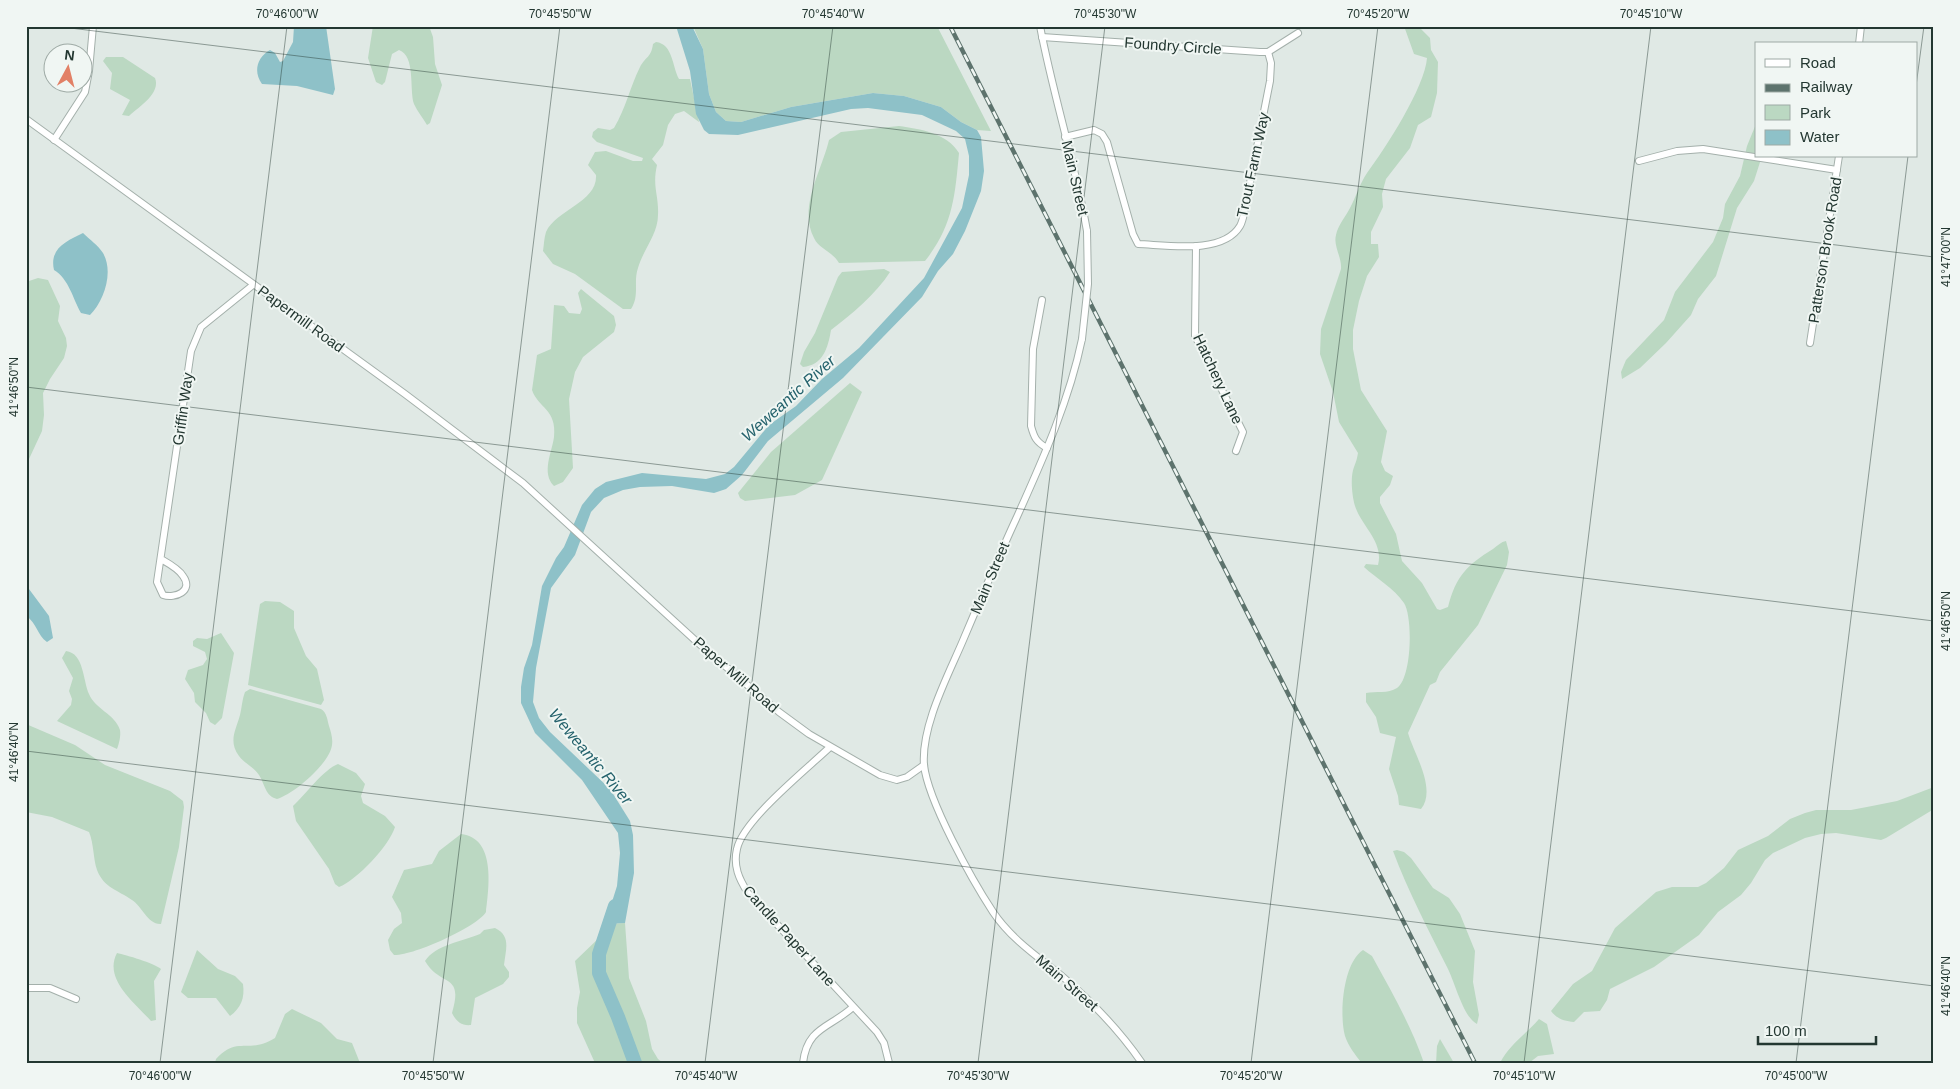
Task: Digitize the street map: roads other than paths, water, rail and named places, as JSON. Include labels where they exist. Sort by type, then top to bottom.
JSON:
[{"type":"street","points":[[54,140],[85,92],[93,26]]},
{"type":"street","name":"Main Street","points":[[1040,26],[1065,137],[1077,180],[1087,231],[1088,284],[1082,339],[1077,364],[1047,448],[946,680],[929,727],[924,766],[933,796],[973,881],[995,914],[1022,945],[1064,978],[1112,1024],[1142,1063]]},
{"type":"street","points":[[1859,42],[1861,26]]},
{"type":"street","points":[[1268,52],[1298,33]]},
{"type":"street","name":"Foundry Circle","points":[[1042,37],[1268,52]]},
{"type":"street","name":"Trout Farm Way","points":[[1065,137],[1094,130],[1102,134],[1107,142],[1133,234],[1138,244],[1196,246],[1220,242],[1240,226],[1270,81],[1271,63],[1268,52]]},
{"type":"street","name":"Papermill Road","points":[[26,119],[452,429],[523,483],[569,526]]},
{"type":"street","points":[[1639,161],[1678,151],[1703,150],[1755,158]]},
{"type":"street","points":[[1757,158],[1837,170]]},
{"type":"street","name":"Patterson Brook Road","points":[[1810,343],[1839,158]]},
{"type":"street","name":"Hatchery Lane","points":[[1196,246],[1195,336],[1243,432],[1236,450]]},
{"type":"street","name":"Griffin Way","points":[[161,559],[183,574],[186,581],[186,588],[177,597],[171,598],[162,594],[157,582],[191,351],[195,337],[210,317],[253,285]]},
{"type":"street","points":[[1042,300],[1033,349],[1031,426],[1038,443],[1047,448]]},
{"type":"street","name":"Paper Mill Road","points":[[569,526],[697,642],[779,712],[830,747],[880,776],[897,780],[908,777],[924,766]]},
{"type":"street","name":"Candle Paper Lane","points":[[830,747],[748,826],[737,848],[736,860],[740,880],[748,893],[884,1043],[889,1063]]},
{"type":"street","points":[[26,988],[50,988],[76,1000]]},
{"type":"street","points":[[803,1063],[804,1051],[814,1034],[853,1008]]},
{"type":"water","points":[[294,26],[326,26],[335,89],[333,95],[297,86],[262,84],[259,79],[257,70],[259,61],[270,50],[275,53],[280,62],[283,61],[293,42]]},
{"type":"water","points":[[676,26],[692,26],[703,49],[709,94],[716,112],[726,121],[741,122],[791,107],[873,93],[904,96],[941,107],[961,122],[977,130],[981,137],[984,171],[981,191],[965,231],[953,254],[938,271],[922,297],[843,378],[768,441],[742,475],[726,489],[714,493],[672,486],[640,487],[623,490],[604,498],[591,512],[575,555],[551,588],[536,668],[533,702],[539,718],[550,732],[610,789],[630,821],[633,835],[634,873],[625,923],[605,924],[617,886],[620,853],[618,833],[582,780],[535,733],[521,703],[524,668],[532,645],[542,586],[556,558],[564,547],[582,505],[595,489],[606,482],[642,473],[706,479],[725,474],[734,467],[769,425],[796,406],[822,379],[859,348],[924,278],[962,208],[969,175],[969,156],[965,139],[956,131],[922,115],[868,108],[851,109],[738,135],[709,134],[704,130],[696,114],[690,71]]},
{"type":"water","points":[[83,233],[103,253],[108,269],[103,294],[90,315],[81,313],[67,284],[54,270],[53,262],[57,251],[65,242]]},
{"type":"water","points":[[26,585],[49,616],[53,638],[47,642],[33,622],[26,616]]},
{"type":"waterway","name":"Weweantic River","points":[[615,906],[599,954],[599,973],[635,1063]]},
{"type":"railway","points":[[950,26],[1475,1063]]}]
